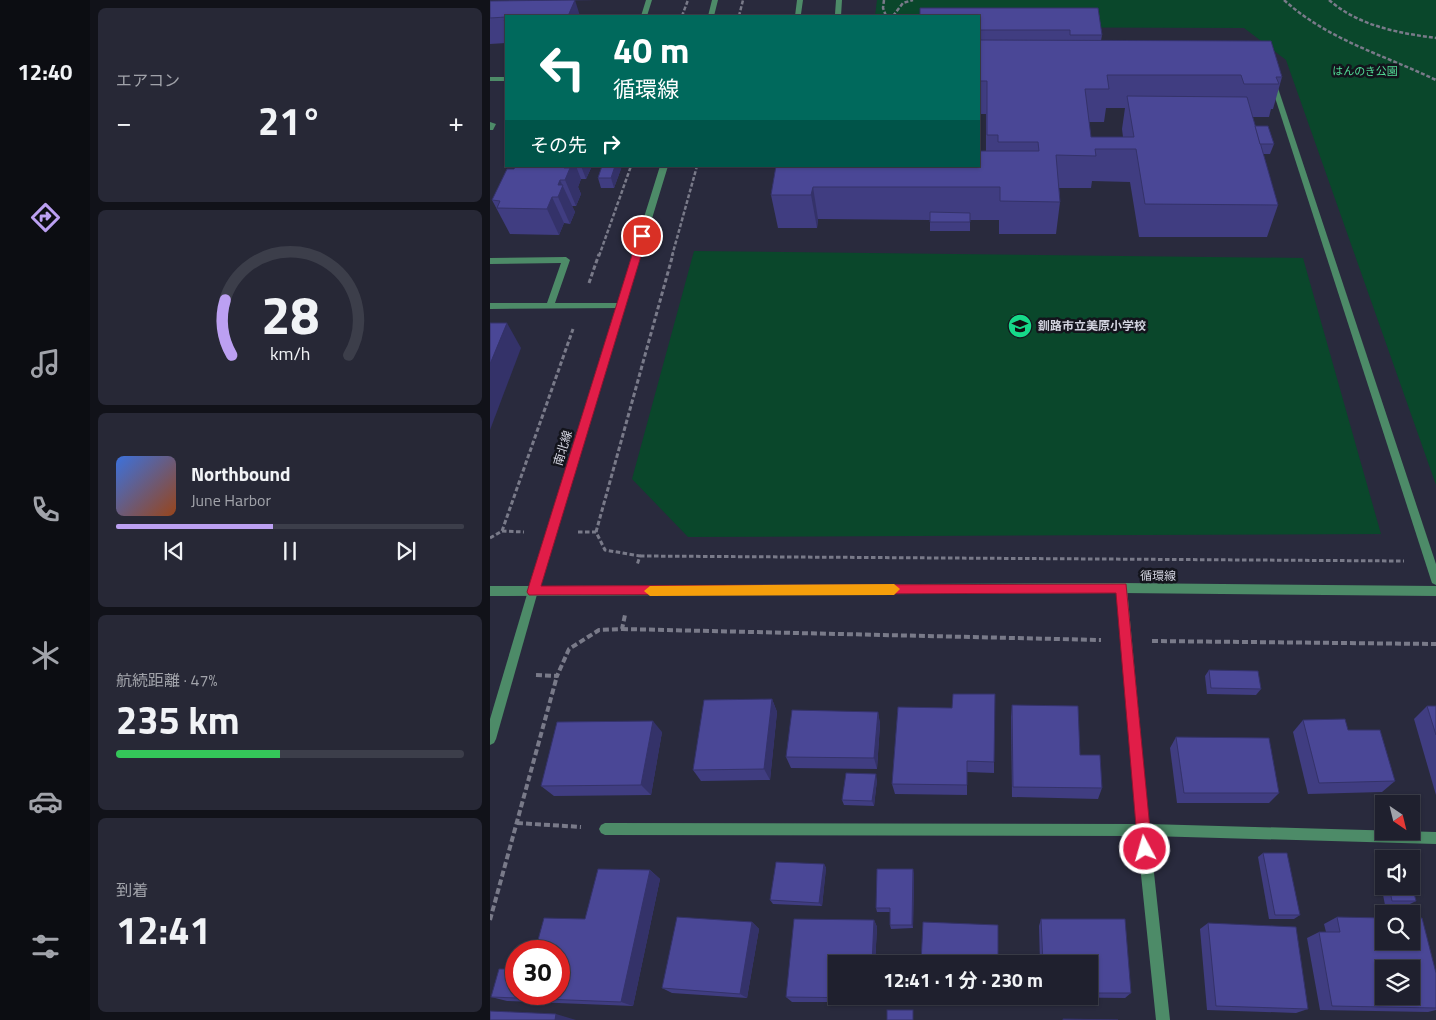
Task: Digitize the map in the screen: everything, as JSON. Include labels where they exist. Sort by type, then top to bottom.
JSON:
[{"type":"street","points":[[644,15],[649,0]]},
{"type":"street","points":[[710,15],[716,0]]},
{"type":"street","points":[[800,0],[800,15]]},
{"type":"street","points":[[838,15],[839,0]]},
{"type":"street","points":[[1270,70],[1436,580]]},
{"type":"street","points":[[490,79],[505,79]]},
{"type":"street","name":"南北線","points":[[490,739],[533,592],[664,167]]},
{"type":"street","points":[[490,260],[566,260],[550,306]]},
{"type":"street","points":[[490,306],[621,306]]},
{"type":"street","points":[[1122,588],[1143,830],[1163,1020]]},
{"type":"street","name":"循環線","points":[[490,591],[1122,588],[1436,591]]},
{"type":"street","points":[[605,828],[1143,830],[1436,838]]},
{"type":"path","points":[[682,15],[688,0]]},
{"type":"path","points":[[739,15],[743,0]]},
{"type":"path","points":[[884,0],[883,8],[886,15]]},
{"type":"path","points":[[894,15],[903,3],[913,0]]},
{"type":"path","points":[[1284,0],[1305,19],[1350,43],[1436,80]]},
{"type":"path","points":[[1329,0],[1334,5],[1367,23],[1410,35],[1436,38]]},
{"type":"path","points":[[490,538],[502,531],[631,167]]},
{"type":"path","points":[[596,532],[697,167]]},
{"type":"path","points":[[640,556],[1430,561]]},
{"type":"path","points":[[622,629],[1126,641],[1436,644]]},
{"type":"path","points":[[490,920],[556,676]]},
{"type":"path","points":[[517,823],[605,828]]},
{"type":"green space","name":"はんのき公園","points":[[877,0],[1436,0],[1436,485],[1286,60],[1244,28],[980,27],[980,15],[875,15]]},
{"type":"green space","points":[[694,251],[1303,258],[1381,534],[688,537],[632,479]]},
{"type":"building","points":[[575,0],[568,15],[505,15],[505,17],[490,18],[490,1]]},
{"type":"building","points":[[920,8],[1098,8],[1102,35],[1070,35],[1070,30],[980,30],[980,15],[920,15]]},
{"type":"building","points":[[980,40],[1271,41],[1282,77],[1276,77],[1279,84],[1244,84],[1241,75],[1107,75],[1109,89],[1085,89],[1091,137],[1134,137],[1127,96],[1247,97],[1278,205],[1145,204],[1136,149],[1095,149],[1096,156],[1056,155],[1060,202],[1000,201],[1000,187],[813,187],[811,195],[771,195],[776,167],[980,167],[980,151],[1039,151],[1038,142],[998,142],[998,135],[987,135],[987,81],[980,81]]},
{"type":"building","points":[[1255,126],[1268,126],[1274,144],[1260,144]]},
{"type":"building","points":[[515,167],[570,168],[565,180],[560,180],[558,185],[563,185],[558,197],[552,197],[547,209],[497,208],[500,201],[492,200],[507,169],[514,169]]},
{"type":"building","points":[[602,167],[615,167],[611,178],[598,178]]},
{"type":"building","points":[[930,212],[970,213],[970,222],[930,222]]},
{"type":"building","points":[[490,323],[507,323],[490,364]]},
{"type":"building","points":[[1209,670],[1258,671],[1261,689],[1211,688]]},
{"type":"building","points":[[953,694],[995,694],[994,762],[967,761],[967,785],[892,784],[898,707],[952,708]]},
{"type":"building","points":[[772,699],[764,769],[693,770],[704,700]]},
{"type":"building","points":[[1012,705],[1078,706],[1080,755],[1100,755],[1102,788],[1013,787]]},
{"type":"building","points":[[1427,706],[1436,706],[1436,735]]},
{"type":"building","points":[[792,710],[878,712],[874,758],[786,757]]},
{"type":"building","points":[[1345,719],[1348,730],[1380,730],[1395,781],[1319,783],[1303,720]]},
{"type":"building","points":[[653,721],[641,785],[541,786],[557,722]]},
{"type":"building","points":[[1176,737],[1269,738],[1279,793],[1184,793]]},
{"type":"building","points":[[846,773],[876,774],[872,801],[842,800]]},
{"type":"building","points":[[1263,853],[1287,853],[1300,915],[1275,915]]},
{"type":"building","points":[[776,862],[824,864],[819,903],[770,900]]},
{"type":"building","points":[[598,869],[650,870],[621,1002],[570,1000],[570,940],[538,940],[544,918],[585,919]]},
{"type":"building","points":[[877,869],[913,869],[912,925],[890,925],[890,908],[876,908]]},
{"type":"building","points":[[1391,895],[1414,895],[1416,901],[1392,901]]},
{"type":"building","points":[[677,917],[752,922],[740,994],[662,988]]},
{"type":"building","points":[[1337,917],[1375,918],[1375,950],[1420,950],[1420,918],[1422,918],[1436,973],[1436,1008],[1332,1006],[1319,932],[1340,932]]},
{"type":"building","points":[[794,919],[874,920],[872,955],[828,955],[828,998],[786,997]]},
{"type":"building","points":[[1041,919],[1125,919],[1131,993],[1098,993],[1098,955],[1043,955]]},
{"type":"building","points":[[923,922],[998,925],[998,955],[921,955]]},
{"type":"building","points":[[1208,923],[1296,927],[1308,1009],[1216,1006]]},
{"type":"building","points":[[499,969],[505,969],[505,998],[491,997]]},
{"type":"building","points":[[887,1010],[913,1010],[913,1020],[887,1020]]},
{"type":"building","points":[[490,1011],[556,1014],[555,1020],[490,1020]]},
{"type":"building","points":[[1063,1019],[1118,1020],[1063,1020]]},
{"type":"slow traffic","points":[[650,591],[894,589]]},
{"type":"place","name":"釧路市立美原小学校","points":[[1020,326]]},
{"type":"route","points":[[642,236],[533,592],[1122,588],[1145,849]]}]
